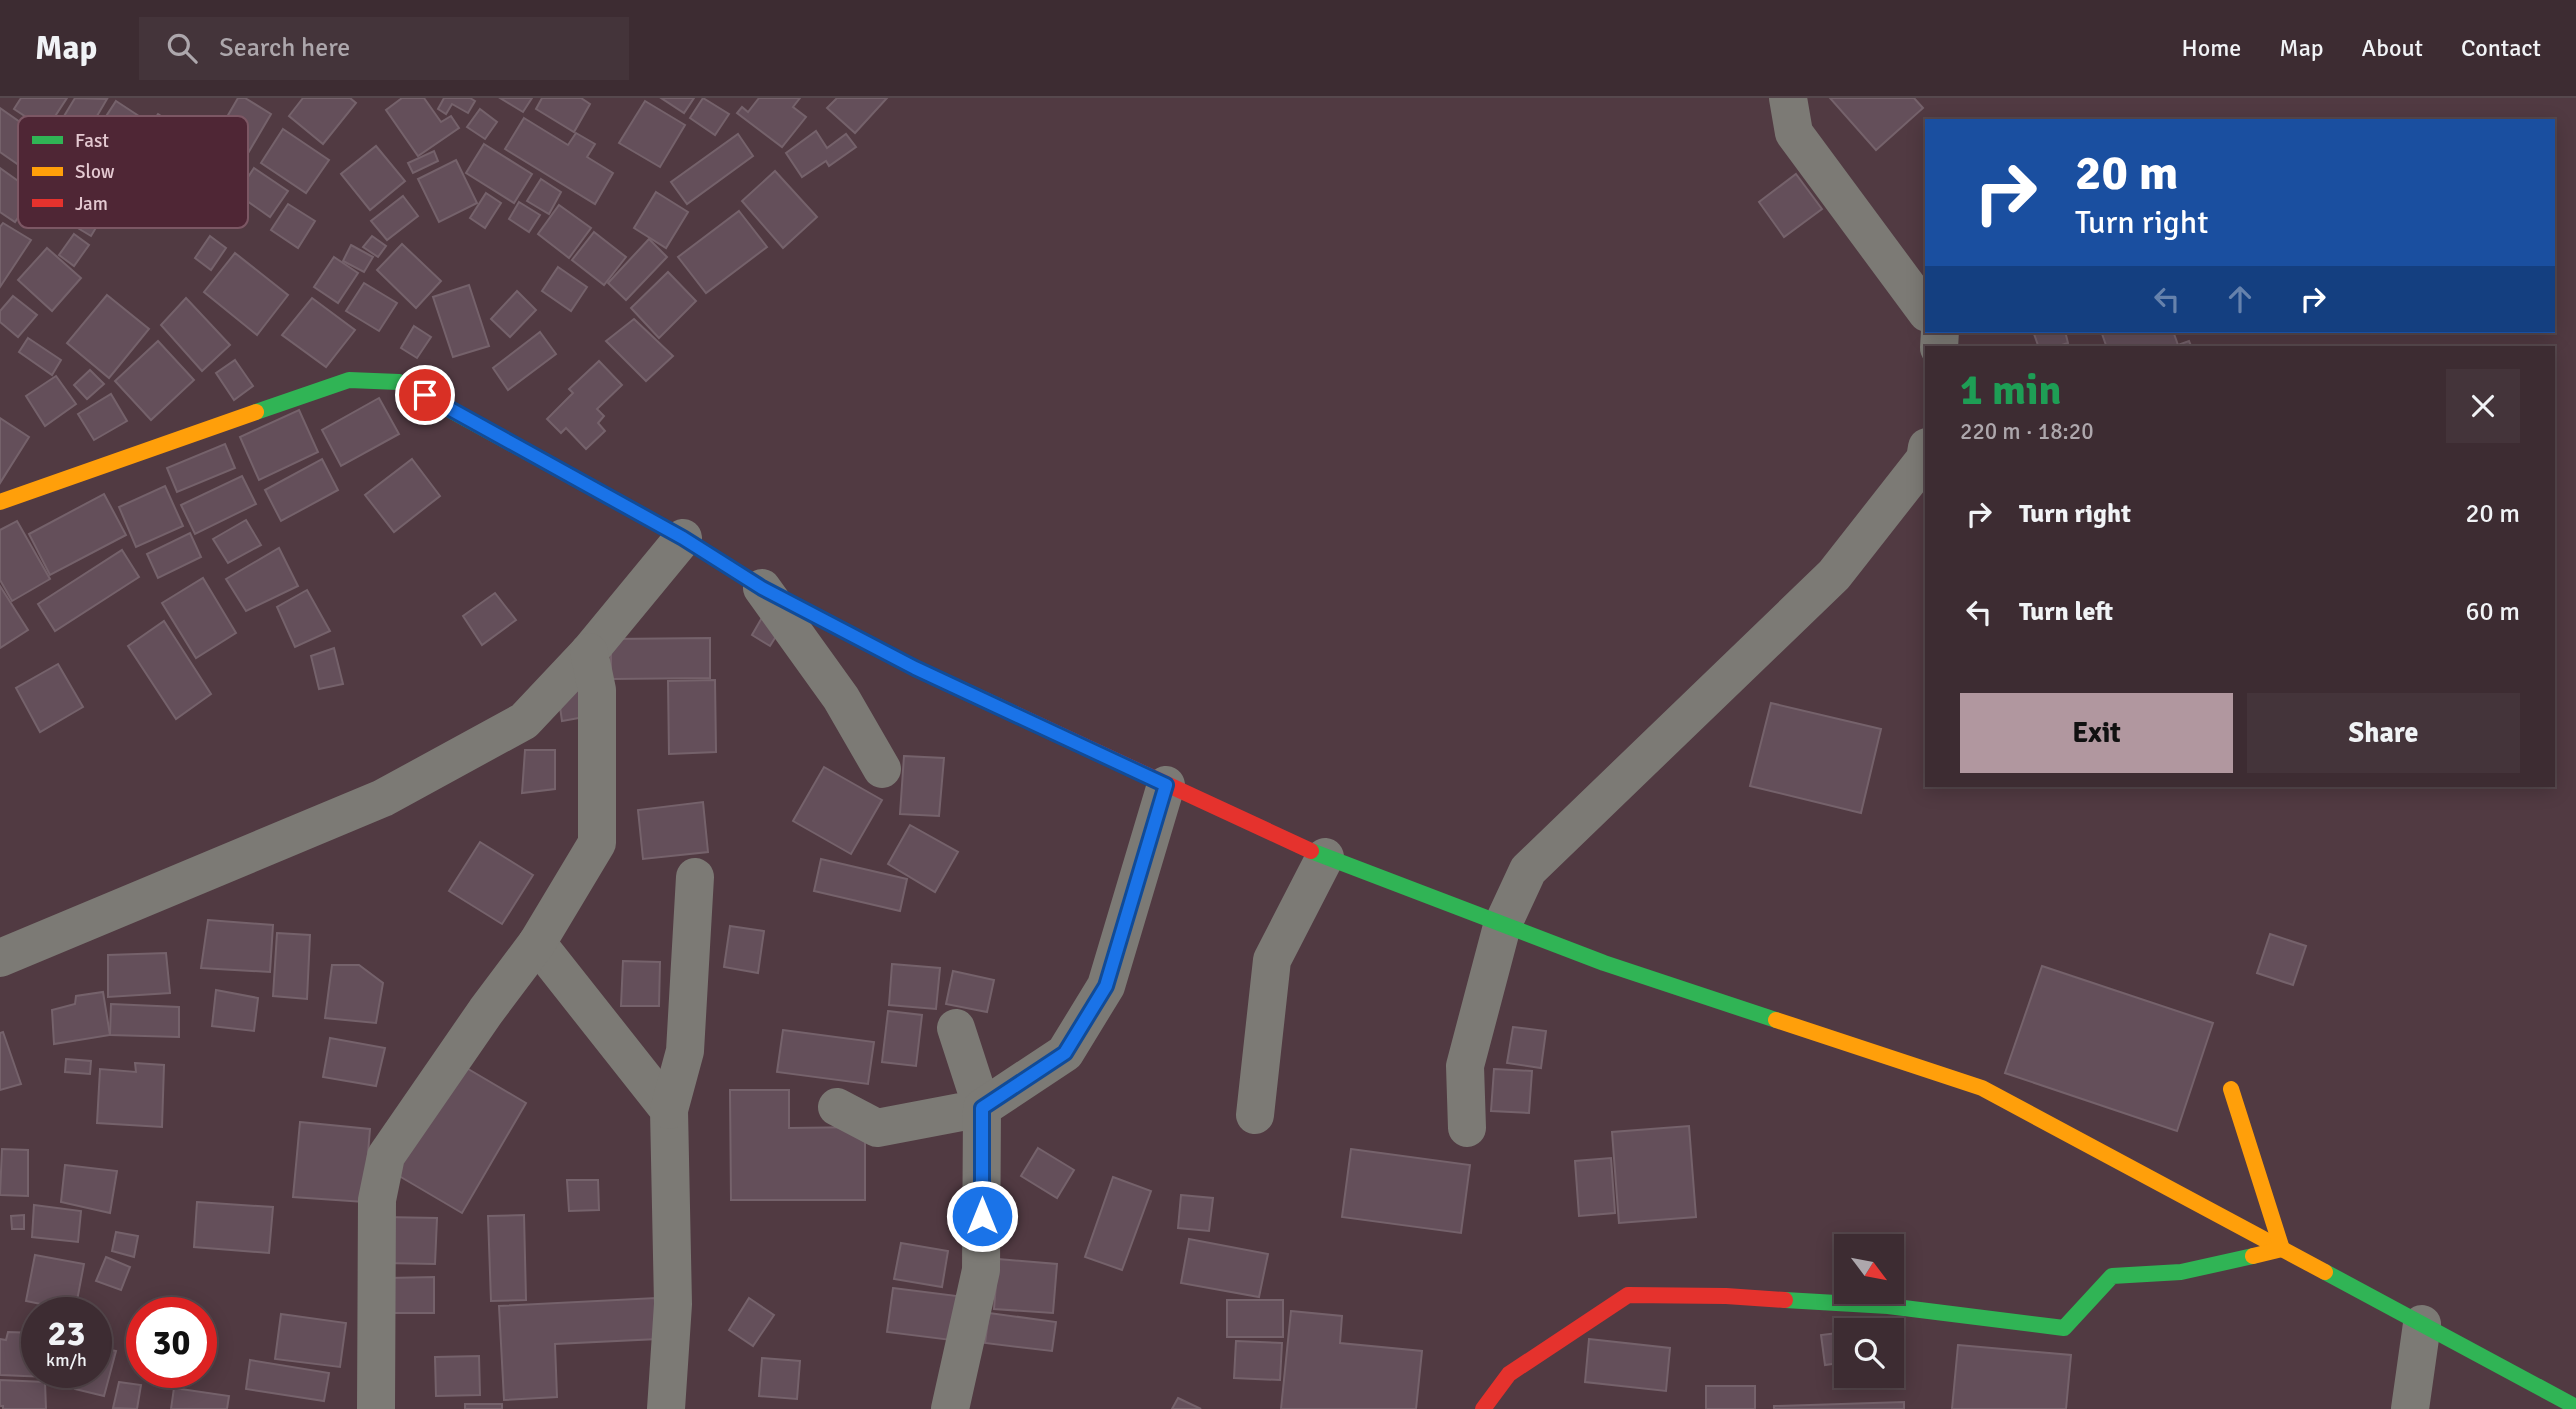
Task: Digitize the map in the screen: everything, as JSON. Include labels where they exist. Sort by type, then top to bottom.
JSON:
[{"type":"street","points":[[1788,98],[1794,133],[1925,310]]},
{"type":"street","points":[[0,502],[349,380],[400,382],[683,538],[762,588],[915,668],[1325,857],[1604,964],[1982,1088],[2576,1407]]},
{"type":"street","points":[[1466,1128],[1465,1066],[1502,926],[1528,870],[1834,575],[1925,459]]},
{"type":"street","points":[[0,958],[383,798],[524,721],[589,652],[683,538]]},
{"type":"street","points":[[762,588],[841,698],[882,769]]},
{"type":"street","points":[[376,1409],[377,1200],[386,1156],[486,1011],[537,943],[597,843],[597,690],[589,652]]},
{"type":"street","points":[[837,1107],[877,1128],[982,1108],[1065,1053],[1106,986],[1166,785]]},
{"type":"street","points":[[1255,1115],[1272,960],[1325,857]]},
{"type":"street","points":[[666,1409],[673,1304],[669,1110],[685,1051],[695,877]]},
{"type":"street","points":[[537,943],[669,1110]]},
{"type":"street","points":[[950,1409],[981,1270],[982,1108],[956,1028]]},
{"type":"street","points":[[2231,1089],[2281,1249]]},
{"type":"street","points":[[1483,1409],[1509,1374],[1628,1295],[1726,1296],[1888,1306],[2064,1328],[2112,1276],[2181,1272],[2281,1249]]},
{"type":"street","points":[[2410,1409],[2422,1324]]},
{"type":"building","points":[[21,98],[67,98],[55,116],[25,116],[14,109]]},
{"type":"building","points":[[75,98],[107,99],[97,116],[64,116]]},
{"type":"building","points":[[238,98],[245,98],[271,114],[248,153],[248,116],[228,116]]},
{"type":"building","points":[[303,98],[350,98],[356,103],[323,144],[289,116]]},
{"type":"building","points":[[402,98],[424,98],[441,122],[451,116],[459,128],[418,156],[386,110]]},
{"type":"building","points":[[444,98],[470,98],[475,101],[468,113],[452,104],[446,114],[438,109]]},
{"type":"building","points":[[500,98],[532,98],[523,112]]},
{"type":"building","points":[[542,98],[581,98],[590,104],[574,132],[536,109]]},
{"type":"building","points":[[661,98],[694,98],[684,113]]},
{"type":"building","points":[[703,98],[729,114],[715,135],[690,118]]},
{"type":"building","points":[[759,98],[800,98],[793,107],[806,117],[782,147],[737,113],[742,107],[748,112]]},
{"type":"building","points":[[837,98],[887,98],[855,133],[827,108]]},
{"type":"building","points":[[1830,98],[1914,98],[1923,108],[1876,150]]},
{"type":"building","points":[[116,101],[139,116],[106,116]]},
{"type":"building","points":[[645,101],[685,125],[660,167],[619,143]]},
{"type":"building","points":[[0,108],[18,121],[18,164],[0,152]]},
{"type":"building","points":[[480,109],[497,122],[485,139],[467,127]]},
{"type":"building","points":[[524,118],[568,145],[576,133],[595,144],[587,157],[613,173],[595,204],[505,149]]},
{"type":"building","points":[[283,129],[329,160],[306,193],[261,163]]},
{"type":"building","points":[[816,131],[827,148],[846,134],[856,147],[829,166],[826,161],[802,177],[786,153]]},
{"type":"building","points":[[738,134],[753,156],[687,204],[671,182]]},
{"type":"building","points":[[484,144],[532,174],[514,203],[466,173]]},
{"type":"building","points":[[376,146],[405,181],[370,210],[341,174]]},
{"type":"building","points":[[434,151],[438,161],[413,173],[408,163]]},
{"type":"building","points":[[456,160],[477,203],[439,222],[418,179]]},
{"type":"building","points":[[0,168],[18,181],[18,218],[15,222],[0,212]]},
{"type":"building","points":[[254,168],[288,191],[270,217],[248,202],[248,177]]},
{"type":"building","points":[[775,171],[817,217],[783,248],[742,201]]},
{"type":"building","points":[[1796,174],[1822,209],[1784,237],[1759,202]]},
{"type":"building","points":[[541,179],[561,192],[549,214],[527,201]]},
{"type":"building","points":[[656,192],[688,212],[666,248],[634,228]]},
{"type":"building","points":[[486,193],[501,203],[485,228],[470,218]]},
{"type":"building","points":[[403,196],[418,216],[387,240],[371,221]]},
{"type":"building","points":[[519,202],[540,215],[529,232],[509,219]]},
{"type":"building","points":[[288,204],[315,221],[298,248],[271,230]]},
{"type":"building","points":[[559,205],[591,228],[569,258],[538,234]]},
{"type":"building","points":[[739,211],[767,247],[706,293],[678,257]]},
{"type":"building","points":[[3,223],[31,240],[0,287],[0,227]]},
{"type":"building","points":[[78,228],[96,228],[91,236]]},
{"type":"building","points":[[594,232],[626,257],[604,285],[572,260]]},
{"type":"building","points":[[74,234],[89,245],[74,266],[59,255]]},
{"type":"building","points":[[210,236],[226,248],[211,270],[195,258]]},
{"type":"building","points":[[372,236],[386,246],[378,257],[363,247]]},
{"type":"building","points":[[649,239],[667,257],[626,300],[608,283]]},
{"type":"building","points":[[402,244],[441,281],[416,308],[377,270]]},
{"type":"building","points":[[351,245],[373,257],[364,272],[343,261]]},
{"type":"building","points":[[47,248],[81,278],[52,311],[18,280]]},
{"type":"building","points":[[235,253],[288,295],[257,335],[204,292]]},
{"type":"building","points":[[334,257],[358,273],[338,303],[314,287]]},
{"type":"building","points":[[558,267],[587,287],[571,311],[542,291]]},
{"type":"building","points":[[668,272],[696,301],[659,338],[631,308]]},
{"type":"building","points":[[364,283],[397,303],[379,331],[346,311]]},
{"type":"building","points":[[469,285],[489,346],[453,357],[433,297]]},
{"type":"building","points":[[517,291],[536,310],[510,337],[491,319]]},
{"type":"building","points":[[107,295],[149,329],[109,378],[67,343]]},
{"type":"building","points":[[13,296],[37,315],[18,337],[0,322],[0,311]]},
{"type":"building","points":[[186,298],[230,345],[202,371],[161,325]]},
{"type":"building","points":[[312,298],[355,330],[326,367],[282,335]]},
{"type":"building","points":[[634,319],[673,356],[646,381],[606,341]]},
{"type":"building","points":[[414,326],[431,337],[417,358],[401,348]]},
{"type":"building","points":[[540,332],[556,354],[508,390],[493,368]]},
{"type":"building","points":[[2034,333],[2066,333],[2068,343],[2038,346]]},
{"type":"building","points":[[2102,333],[2174,333],[2178,345],[2189,341],[2191,346],[2106,346]]},
{"type":"building","points":[[28,338],[61,360],[52,375],[19,352]]},
{"type":"building","points":[[158,341],[194,380],[151,420],[115,381]]},
{"type":"building","points":[[235,360],[253,386],[234,400],[216,373]]},
{"type":"building","points":[[599,361],[622,385],[597,409],[604,416],[598,423],[605,431],[586,449],[566,428],[561,433],[547,419],[573,393],[569,389]]},
{"type":"building","points":[[90,370],[104,384],[87,399],[74,385]]},
{"type":"building","points":[[56,376],[76,404],[45,426],[26,396]]},
{"type":"building","points":[[111,394],[127,421],[94,440],[78,414]]},
{"type":"building","points":[[379,398],[399,434],[341,466],[322,430]]},
{"type":"building","points":[[299,410],[318,452],[259,480],[240,437]]},
{"type":"building","points":[[0,418],[29,437],[0,483]]},
{"type":"building","points":[[225,444],[235,468],[177,492],[167,468]]},
{"type":"building","points":[[322,459],[338,490],[281,521],[265,490]]},
{"type":"building","points":[[412,459],[440,496],[394,532],[365,495]]},
{"type":"building","points":[[242,476],[256,504],[195,534],[181,505]]},
{"type":"building","points":[[165,486],[183,526],[136,547],[119,507]]},
{"type":"building","points":[[104,494],[126,535],[50,575],[29,534]]},
{"type":"building","points":[[246,520],[261,545],[228,563],[213,539]]},
{"type":"building","points":[[17,521],[50,579],[12,601],[0,580],[0,530]]},
{"type":"building","points":[[190,533],[201,557],[158,578],[147,554]]},
{"type":"building","points":[[279,548],[298,586],[246,611],[226,579]]},
{"type":"building","points":[[122,550],[139,577],[55,631],[38,604]]},
{"type":"building","points":[[203,578],[236,633],[196,658],[162,603]]},
{"type":"building","points":[[0,586],[28,630],[0,648]]},
{"type":"building","points":[[307,590],[330,631],[295,647],[277,607]]},
{"type":"building","points":[[495,593],[516,620],[482,645],[463,616]]},
{"type":"building","points":[[764,614],[783,625],[770,646],[752,635]]},
{"type":"building","points":[[164,621],[211,694],[176,719],[128,646]]},
{"type":"building","points":[[710,638],[710,678],[611,679],[611,639]]},
{"type":"building","points":[[334,648],[343,684],[319,689],[311,656]]},
{"type":"building","points":[[58,664],[83,707],[40,732],[16,688]]},
{"type":"building","points":[[584,679],[590,716],[562,721],[558,693]]},
{"type":"building","points":[[715,680],[716,752],[669,754],[668,681]]},
{"type":"building","points":[[1771,703],[1881,729],[1861,813],[1750,786]]},
{"type":"building","points":[[525,750],[555,750],[555,789],[522,793]]},
{"type":"building","points":[[904,756],[944,758],[939,816],[900,814]]},
{"type":"building","points":[[824,767],[882,800],[851,854],[793,821]]},
{"type":"building","points":[[703,802],[708,852],[643,859],[638,810]]},
{"type":"building","points":[[910,825],[958,852],[935,892],[888,864]]},
{"type":"building","points":[[480,842],[533,875],[502,924],[449,891]]},
{"type":"building","points":[[821,859],[907,879],[900,911],[814,891]]},
{"type":"building","points":[[208,920],[273,925],[270,972],[201,968]]},
{"type":"building","points":[[730,926],[764,931],[758,973],[724,967]]},
{"type":"building","points":[[277,933],[310,935],[307,999],[273,996]]},
{"type":"building","points":[[2270,934],[2306,946],[2293,985],[2257,973]]},
{"type":"building","points":[[166,953],[170,993],[108,997],[108,955]]},
{"type":"building","points":[[623,961],[660,962],[659,1006],[621,1006]]},
{"type":"building","points":[[892,964],[940,968],[936,1009],[889,1005]]},
{"type":"building","points":[[332,965],[359,965],[383,983],[376,1023],[325,1018]]},
{"type":"building","points":[[2042,966],[2213,1023],[2177,1131],[2005,1073]]},
{"type":"building","points":[[953,971],[994,980],[987,1012],[946,1004]]},
{"type":"building","points":[[216,990],[258,998],[254,1031],[212,1026]]},
{"type":"building","points":[[103,992],[110,1035],[54,1044],[52,1010],[75,1004],[76,996]]},
{"type":"building","points":[[111,1004],[179,1007],[179,1037],[110,1035]]},
{"type":"building","points":[[888,1011],[922,1015],[916,1066],[882,1062]]},
{"type":"building","points":[[1513,1027],[1546,1031],[1541,1068],[1507,1063]]},
{"type":"building","points":[[783,1030],[874,1042],[868,1084],[777,1072]]},
{"type":"building","points":[[3,1032],[21,1084],[0,1090],[0,1033]]},
{"type":"building","points":[[330,1038],[385,1048],[376,1086],[323,1077]]},
{"type":"building","points":[[66,1059],[91,1061],[90,1074],[65,1072]]},
{"type":"building","points":[[135,1063],[164,1065],[162,1127],[97,1123],[100,1069],[136,1072]]},
{"type":"building","points":[[458,1063],[526,1103],[462,1213],[394,1173]]},
{"type":"building","points":[[1494,1069],[1532,1071],[1529,1113],[1491,1111]]},
{"type":"building","points":[[730,1090],[789,1090],[789,1128],[865,1127],[865,1200],[731,1200]]},
{"type":"building","points":[[300,1122],[370,1129],[364,1202],[293,1197]]},
{"type":"building","points":[[1689,1126],[1696,1217],[1619,1223],[1612,1132]]},
{"type":"building","points":[[1038,1148],[1074,1170],[1057,1198],[1021,1176]]},
{"type":"building","points":[[2,1149],[28,1150],[28,1196],[0,1195]]},
{"type":"building","points":[[1351,1149],[1470,1165],[1461,1233],[1342,1217]]},
{"type":"building","points":[[1611,1158],[1615,1213],[1579,1216],[1575,1161]]},
{"type":"building","points":[[65,1165],[117,1171],[110,1213],[61,1202]]},
{"type":"building","points":[[1113,1177],[1151,1191],[1122,1270],[1085,1257]]},
{"type":"building","points":[[567,1180],[598,1180],[599,1210],[569,1211]]},
{"type":"building","points":[[1181,1195],[1213,1198],[1209,1231],[1178,1228]]},
{"type":"building","points":[[197,1202],[273,1207],[269,1253],[194,1247]]},
{"type":"building","points":[[34,1205],[81,1211],[78,1242],[32,1237]]},
{"type":"building","points":[[24,1215],[24,1229],[12,1229],[11,1216]]},
{"type":"building","points":[[524,1215],[526,1300],[491,1301],[488,1216]]},
{"type":"building","points":[[384,1217],[437,1218],[435,1264],[383,1263]]},
{"type":"building","points":[[116,1232],[138,1236],[134,1257],[112,1251]]},
{"type":"building","points":[[1189,1239],[1268,1254],[1259,1297],[1181,1283]]},
{"type":"building","points":[[901,1243],[948,1251],[942,1287],[894,1279]]},
{"type":"building","points":[[35,1255],[84,1264],[78,1297],[27,1297]]},
{"type":"building","points":[[106,1257],[130,1267],[121,1290],[96,1281]]},
{"type":"building","points":[[998,1259],[1057,1264],[1053,1313],[994,1309]]},
{"type":"building","points":[[434,1277],[434,1313],[388,1313],[388,1278]]},
{"type":"building","points":[[893,1288],[957,1296],[951,1340],[887,1332]]},
{"type":"building","points":[[656,1298],[658,1339],[555,1344],[557,1397],[504,1400],[499,1306]]},
{"type":"building","points":[[749,1298],[774,1315],[753,1346],[729,1330]]},
{"type":"building","points":[[1227,1300],[1283,1300],[1283,1337],[1227,1337]]},
{"type":"building","points":[[1291,1311],[1342,1316],[1340,1343],[1422,1351],[1416,1409],[1281,1409]]},
{"type":"building","points":[[989,1313],[1056,1322],[1052,1351],[985,1343]]},
{"type":"building","points":[[281,1314],[346,1323],[340,1367],[275,1359]]},
{"type":"building","points":[[8,1332],[21,1332],[21,1376],[0,1375],[0,1339],[6,1340]]},
{"type":"building","points":[[1834,1333],[1834,1364],[1825,1365],[1821,1335]]},
{"type":"building","points":[[1589,1339],[1670,1348],[1666,1391],[1585,1382]]},
{"type":"building","points":[[1236,1341],[1282,1343],[1280,1380],[1234,1378]]},
{"type":"building","points":[[1958,1345],[2071,1355],[2066,1409],[1952,1409]]},
{"type":"building","points":[[112,1350],[116,1351],[112,1366]]},
{"type":"building","points":[[479,1356],[480,1395],[436,1396],[435,1357]]},
{"type":"building","points":[[762,1358],[800,1361],[797,1399],[759,1396]]},
{"type":"building","points":[[250,1360],[329,1373],[324,1401],[246,1389]]},
{"type":"building","points":[[0,1380],[21,1381],[21,1388],[45,1388],[46,1409],[3,1409],[3,1406],[0,1406]]},
{"type":"building","points":[[119,1382],[126,1383],[126,1388],[140,1388],[137,1409],[113,1408]]},
{"type":"building","points":[[1706,1386],[1755,1386],[1755,1409],[1706,1409]]},
{"type":"building","points":[[75,1388],[106,1388],[104,1396]]},
{"type":"building","points":[[174,1388],[229,1396],[227,1409],[171,1409]]},
{"type":"building","points":[[1178,1398],[1201,1409],[1172,1409]]},
{"type":"building","points":[[1904,1402],[1904,1409],[1774,1409],[1774,1406]]},
{"type":"building","points":[[465,1404],[502,1404],[502,1409],[465,1409]]},
{"type":"traffic: fast","points":[[256,412],[349,380],[399,382],[556,468]]},
{"type":"traffic: fast","points":[[1311,851],[1604,963],[1776,1020]]},
{"type":"traffic: fast","points":[[1785,1300],[1888,1306],[2064,1328],[2112,1276],[2181,1272],[2253,1256]]},
{"type":"traffic: fast","points":[[2325,1272],[2576,1407]]},
{"type":"traffic: slow","points":[[0,502],[256,412]]},
{"type":"traffic: slow","points":[[556,468],[683,538],[762,588],[915,668],[998,706]]},
{"type":"traffic: slow","points":[[1776,1020],[1982,1088],[2325,1272]]},
{"type":"traffic: slow","points":[[2231,1089],[2282,1249],[2253,1256]]},
{"type":"traffic: jam","points":[[998,706],[1311,851]]},
{"type":"traffic: jam","points":[[1483,1409],[1509,1374],[1628,1295],[1726,1296],[1785,1300]]},
{"type":"route","points":[[425,395],[683,538],[762,588],[915,668],[1166,785],[1106,986],[1065,1053],[982,1108],[982,1216]]}]
